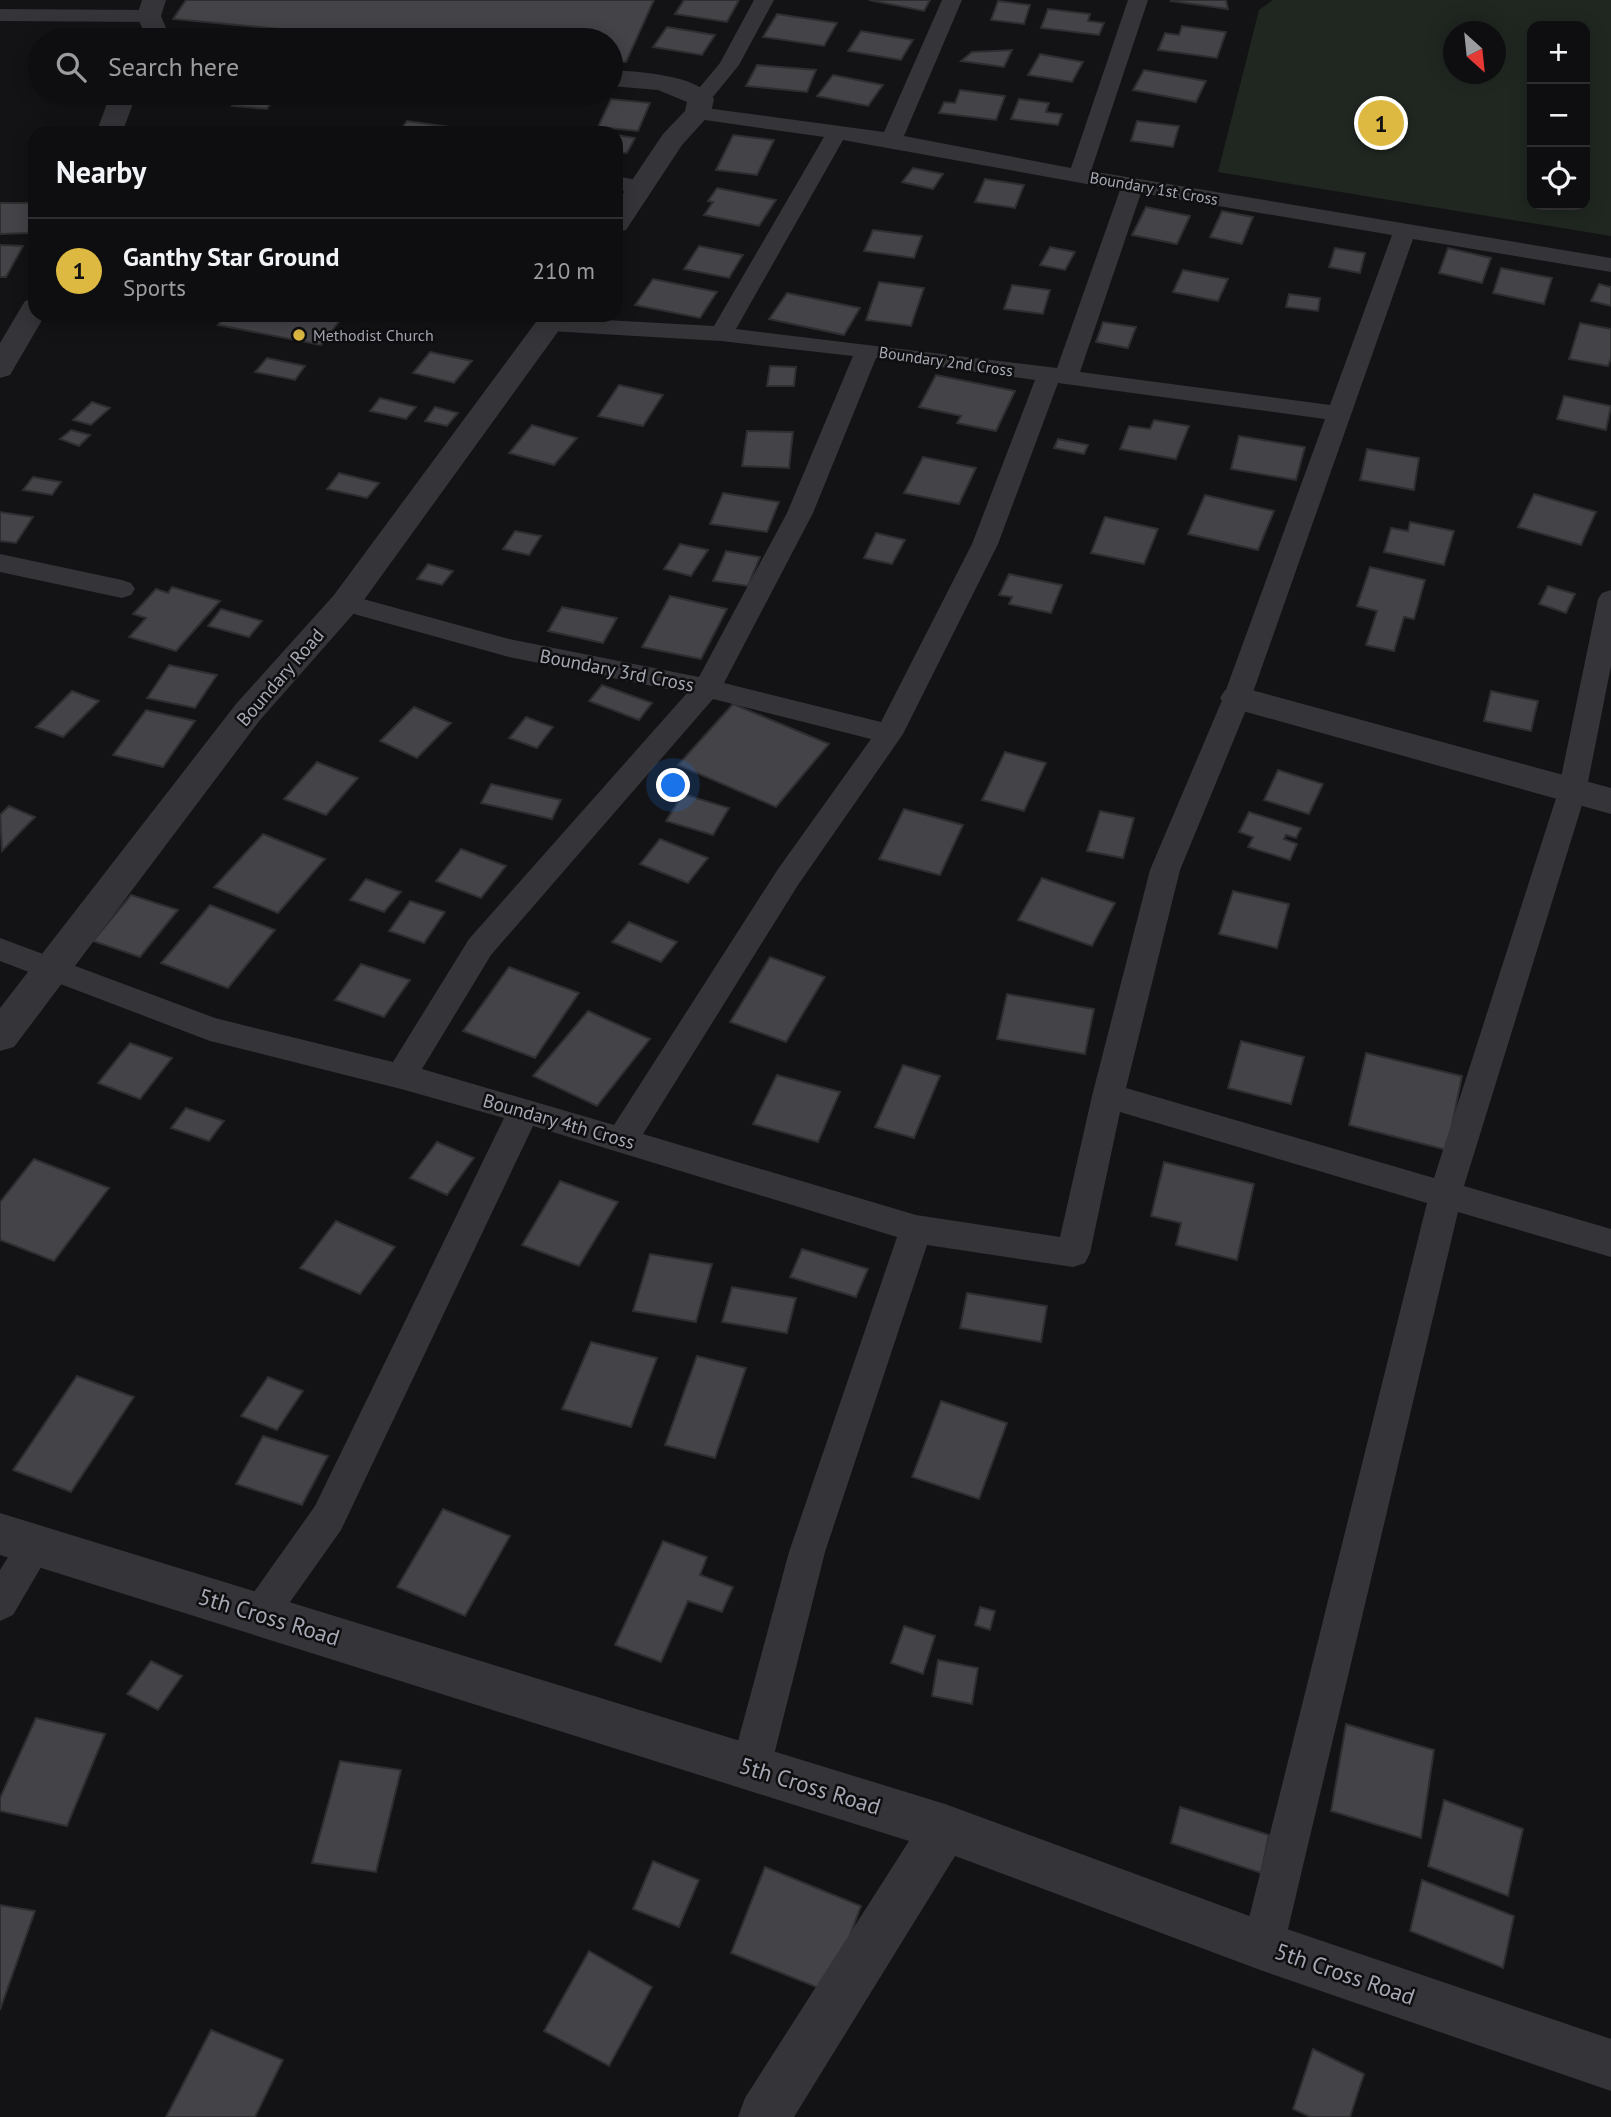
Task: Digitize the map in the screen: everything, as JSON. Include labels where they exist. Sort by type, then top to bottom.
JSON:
[{"type":"street","points":[[623,79],[663,82],[686,88],[699,106],[672,140],[628,185]]},
{"type":"street","points":[[112,126],[120,105]]},
{"type":"street","points":[[0,369],[28,319]]},
{"type":"street","name":"Boundary Road","points":[[0,1036],[248,712],[345,603],[551,322]]},
{"type":"street","points":[[1237,698],[1611,801]]},
{"type":"street","name":"5th Cross Road","points":[[18,1539],[945,1828],[1263,1946],[1611,2065]]},
{"type":"street","points":[[764,2117],[945,1828]]},
{"type":"lane","points":[[699,106],[729,65],[764,0]]},
{"type":"lane","points":[[892,140],[951,0]]},
{"type":"lane","points":[[1079,176],[1138,0]]},
{"type":"lane","points":[[0,15],[153,22]]},
{"type":"lane","name":"Boundary 1st Cross","points":[[699,106],[836,134],[892,140],[1079,176],[1611,265]]},
{"type":"lane","points":[[721,334],[836,134]]},
{"type":"lane","points":[[623,1139],[788,877],[890,734],[985,544],[1057,376],[1133,185]]},
{"type":"lane","points":[[1405,230],[1237,698],[1165,870],[1108,1096],[1611,1243]]},
{"type":"lane","name":"Boundary 2nd Cross","points":[[587,322],[867,350],[1340,414]]},
{"type":"lane","points":[[401,1076],[480,947],[707,688],[800,513],[867,350]]},
{"type":"lane","points":[[0,564],[122,589]]},
{"type":"lane","points":[[1263,1946],[1445,1195],[1572,792],[1611,599]]},
{"type":"lane","name":"Boundary 3rd Cross","points":[[345,603],[509,648],[707,688],[890,734]]},
{"type":"lane","name":"Boundary 4th Cross","points":[[0,949],[209,1029],[401,1076],[623,1139],[916,1229],[1073,1253],[1108,1096]]},
{"type":"lane","points":[[260,1614],[328,1518],[523,1111]]},
{"type":"lane","points":[[751,1768],[807,1552],[916,1229]]},
{"type":"lane","points":[[0,1603],[18,1539]]},
{"type":"shaded area","points":[[1273,0],[1611,0],[1611,236],[1218,172],[1259,10]]},
{"type":"building","points":[[186,0],[654,0],[626,62],[623,62],[623,28],[269,28],[173,19]]},
{"type":"building","points":[[684,0],[739,0],[727,22],[675,14]]},
{"type":"building","points":[[869,0],[930,0],[924,11]]},
{"type":"building","points":[[1226,0],[1228,9],[1171,1]]},
{"type":"building","points":[[998,1],[1030,5],[1024,24],[991,20]]},
{"type":"building","points":[[1048,9],[1090,14],[1088,21],[1104,23],[1099,35],[1041,28]]},
{"type":"building","points":[[777,14],[837,23],[824,46],[763,37]]},
{"type":"building","points":[[1182,26],[1226,32],[1217,58],[1158,50],[1165,33],[1179,35]]},
{"type":"building","points":[[667,27],[715,35],[702,55],[653,47]]},
{"type":"building","points":[[861,31],[913,40],[901,60],[848,51]]},
{"type":"building","points":[[1012,50],[1004,67],[961,61],[972,52]]},
{"type":"building","points":[[1040,54],[1083,62],[1072,82],[1028,75]]},
{"type":"building","points":[[757,65],[816,70],[807,92],[746,86]]},
{"type":"building","points":[[1144,70],[1206,81],[1196,102],[1133,90]]},
{"type":"building","points":[[833,75],[883,85],[868,106],[817,96]]},
{"type":"building","points":[[960,90],[1005,96],[996,120],[939,113],[944,102],[955,103]]},
{"type":"building","points":[[1019,99],[1049,103],[1046,112],[1062,114],[1058,125],[1011,119]]},
{"type":"building","points":[[623,100],[650,103],[638,131],[623,130],[623,126],[598,126],[608,105],[623,105]]},
{"type":"building","points":[[233,105],[270,105],[267,109]]},
{"type":"building","points":[[407,121],[443,126],[403,126]]},
{"type":"building","points":[[1137,121],[1179,126],[1173,147],[1131,141]]},
{"type":"building","points":[[733,135],[774,140],[757,175],[716,170]]},
{"type":"building","points":[[623,136],[635,138],[627,153],[623,153]]},
{"type":"building","points":[[913,168],[943,174],[933,189],[902,182]]},
{"type":"building","points":[[985,179],[1024,185],[1015,208],[975,202]]},
{"type":"building","points":[[717,188],[776,200],[759,226],[704,215],[713,202],[708,201]]},
{"type":"building","points":[[0,203],[28,203],[28,233],[0,234]]},
{"type":"building","points":[[1146,207],[1190,216],[1177,244],[1132,235]]},
{"type":"building","points":[[1222,211],[1253,217],[1242,244],[1210,237]]},
{"type":"building","points":[[873,230],[922,236],[914,258],[864,251]]},
{"type":"building","points":[[0,245],[23,246],[6,277],[0,277]]},
{"type":"building","points":[[699,246],[743,255],[729,278],[684,269]]},
{"type":"building","points":[[1050,247],[1075,252],[1065,270],[1040,265]]},
{"type":"building","points":[[1335,248],[1365,253],[1360,273],[1329,267]]},
{"type":"building","points":[[1448,248],[1491,258],[1482,283],[1439,273]]},
{"type":"building","points":[[1501,268],[1552,278],[1544,304],[1493,293]]},
{"type":"building","points":[[1183,270],[1228,279],[1218,301],[1173,292]]},
{"type":"building","points":[[653,279],[717,292],[700,318],[635,305]]},
{"type":"building","points":[[879,282],[924,288],[911,326],[866,320]]},
{"type":"building","points":[[1599,284],[1611,287],[1611,306],[1591,301]]},
{"type":"building","points":[[1012,285],[1050,290],[1043,314],[1004,309]]},
{"type":"building","points":[[787,293],[860,308],[844,335],[769,319]]},
{"type":"building","points":[[1289,294],[1320,298],[1318,311],[1286,307]]},
{"type":"building","name":"Methodist Church","points":[[220,322],[339,322],[321,345],[218,325]]},
{"type":"building","points":[[1103,322],[1136,327],[1128,348],[1096,342]]},
{"type":"building","points":[[1580,323],[1611,329],[1611,358],[1608,366],[1569,359]]},
{"type":"building","points":[[430,352],[472,361],[454,383],[413,373]]},
{"type":"building","points":[[267,358],[305,366],[295,380],[255,372]]},
{"type":"building","points":[[770,366],[796,367],[794,386],[767,386]]},
{"type":"building","points":[[936,375],[1015,391],[996,431],[957,423],[961,416],[919,407]]},
{"type":"building","points":[[619,385],[663,395],[643,426],[598,416]]},
{"type":"building","points":[[1564,396],[1611,406],[1606,430],[1557,419]]},
{"type":"building","points":[[380,398],[416,407],[406,419],[370,411]]},
{"type":"building","points":[[92,402],[110,408],[91,425],[73,420]]},
{"type":"building","points":[[435,407],[458,413],[447,426],[425,421]]},
{"type":"building","points":[[1154,420],[1189,426],[1176,459],[1120,449],[1129,426],[1150,429]]},
{"type":"building","points":[[532,425],[577,438],[554,465],[509,453]]},
{"type":"building","points":[[71,430],[90,435],[79,446],[60,439]]},
{"type":"building","points":[[747,431],[793,432],[789,468],[742,466]]},
{"type":"building","points":[[1239,436],[1305,447],[1296,480],[1231,469]]},
{"type":"building","points":[[1058,439],[1088,445],[1084,454],[1054,448]]},
{"type":"building","points":[[1367,449],[1419,458],[1414,490],[1360,480]]},
{"type":"building","points":[[923,457],[976,468],[959,504],[904,493]]},
{"type":"building","points":[[339,473],[379,483],[367,498],[327,489]]},
{"type":"building","points":[[33,477],[61,482],[52,495],[23,490]]},
{"type":"building","points":[[723,493],[779,502],[767,532],[710,524]]},
{"type":"building","points":[[1534,494],[1596,512],[1581,545],[1518,527]]},
{"type":"building","points":[[1205,495],[1274,511],[1258,550],[1188,534]]},
{"type":"building","points":[[0,512],[33,517],[16,543],[0,541]]},
{"type":"building","points":[[1105,517],[1158,529],[1144,564],[1091,553]]},
{"type":"building","points":[[1410,522],[1454,531],[1444,565],[1384,552],[1391,528],[1408,531]]},
{"type":"building","points":[[515,531],[541,536],[529,555],[503,549]]},
{"type":"building","points":[[876,533],[905,540],[892,564],[864,558]]},
{"type":"building","points":[[680,544],[708,550],[691,576],[664,569]]},
{"type":"building","points":[[726,551],[760,557],[748,586],[713,581]]},
{"type":"building","points":[[428,564],[453,571],[442,585],[417,579]]},
{"type":"building","points":[[1370,567],[1425,580],[1414,619],[1404,617],[1394,651],[1366,645],[1377,611],[1357,606]]},
{"type":"building","points":[[1009,574],[1062,585],[1051,613],[1009,604],[1012,597],[999,595]]},
{"type":"building","points":[[1548,586],[1575,594],[1566,613],[1539,604]]},
{"type":"building","points":[[172,587],[220,601],[176,651],[129,637],[146,618],[133,614],[156,589],[168,593]]},
{"type":"building","points":[[670,596],[727,609],[701,659],[642,647]]},
{"type":"building","points":[[562,607],[617,618],[603,643],[548,631]]},
{"type":"building","points":[[221,609],[262,621],[249,637],[208,626]]},
{"type":"building","points":[[169,665],[217,675],[195,708],[147,698]]},
{"type":"building","points":[[602,685],[652,703],[639,720],[589,701]]},
{"type":"building","points":[[72,691],[99,701],[63,737],[36,727]]},
{"type":"building","points":[[1491,691],[1538,701],[1531,731],[1484,721]]},
{"type":"building","points":[[733,704],[829,744],[776,807],[678,765]]},
{"type":"building","points":[[414,707],[451,723],[417,758],[380,741]]},
{"type":"building","points":[[146,710],[195,721],[163,767],[113,755]]},
{"type":"building","points":[[526,717],[553,727],[537,748],[509,738]]},
{"type":"building","points":[[1005,752],[1046,763],[1024,811],[982,800]]},
{"type":"building","points":[[317,762],[358,778],[326,815],[284,799]]},
{"type":"building","points":[[1278,770],[1323,784],[1309,814],[1264,800]]},
{"type":"building","points":[[491,784],[561,800],[552,819],[481,803]]},
{"type":"building","points":[[683,794],[729,808],[713,835],[666,821]]},
{"type":"building","points":[[9,806],[35,817],[2,851],[0,815]]},
{"type":"building","points":[[904,809],[963,825],[940,875],[879,859]]},
{"type":"building","points":[[1100,811],[1134,818],[1123,858],[1087,851]]},
{"type":"building","points":[[1249,812],[1301,828],[1296,838],[1286,835],[1284,839],[1297,844],[1290,860],[1248,847],[1253,837],[1239,832]]},
{"type":"building","points":[[263,834],[325,859],[278,913],[214,887]]},
{"type":"building","points":[[660,839],[708,858],[688,883],[640,864]]},
{"type":"building","points":[[461,849],[506,866],[481,898],[436,881]]},
{"type":"building","points":[[1042,878],[1115,903],[1092,946],[1018,920]]},
{"type":"building","points":[[366,879],[401,892],[384,912],[350,900]]},
{"type":"building","points":[[1233,891],[1289,904],[1277,948],[1219,934]]},
{"type":"building","points":[[131,895],[178,910],[140,957],[93,941]]},
{"type":"building","points":[[410,901],[445,912],[424,943],[389,931]]},
{"type":"building","points":[[210,905],[275,930],[228,988],[161,963]]},
{"type":"building","points":[[629,922],[677,942],[661,962],[612,942]]},
{"type":"building","points":[[770,957],[825,977],[786,1042],[730,1022]]},
{"type":"building","points":[[361,964],[410,980],[384,1017],[335,1000]]},
{"type":"building","points":[[509,967],[579,993],[535,1058],[463,1031]]},
{"type":"building","points":[[1007,994],[1094,1009],[1085,1054],[997,1039]]},
{"type":"building","points":[[588,1011],[650,1039],[597,1106],[533,1076]]},
{"type":"building","points":[[1241,1041],[1304,1057],[1291,1104],[1228,1088]]},
{"type":"building","points":[[130,1043],[172,1058],[140,1099],[98,1083]]},
{"type":"building","points":[[1366,1053],[1462,1076],[1447,1150],[1349,1125]]},
{"type":"building","points":[[903,1065],[940,1076],[914,1138],[875,1127]]},
{"type":"building","points":[[777,1075],[840,1092],[818,1142],[753,1124]]},
{"type":"building","points":[[186,1108],[224,1121],[209,1141],[171,1128]]},
{"type":"building","points":[[437,1142],[474,1158],[447,1195],[410,1178]]},
{"type":"building","points":[[34,1159],[109,1188],[54,1261],[0,1240],[0,1202]]},
{"type":"building","points":[[1164,1162],[1254,1184],[1237,1260],[1176,1245],[1181,1223],[1151,1216]]},
{"type":"building","points":[[560,1181],[618,1202],[579,1266],[522,1245]]},
{"type":"building","points":[[336,1221],[395,1247],[360,1294],[300,1268]]},
{"type":"building","points":[[802,1249],[868,1269],[856,1297],[790,1277]]},
{"type":"building","points":[[650,1254],[712,1264],[696,1322],[633,1311]]},
{"type":"building","points":[[732,1287],[796,1298],[787,1333],[722,1322]]},
{"type":"building","points":[[967,1293],[1047,1306],[1041,1342],[960,1328]]},
{"type":"building","points":[[591,1342],[657,1358],[631,1427],[562,1409]]},
{"type":"building","points":[[697,1356],[746,1368],[715,1458],[665,1445]]},
{"type":"building","points":[[77,1376],[134,1397],[71,1492],[13,1470]]},
{"type":"building","points":[[268,1377],[303,1391],[277,1430],[241,1416]]},
{"type":"building","points":[[941,1401],[1007,1423],[979,1499],[912,1477]]},
{"type":"building","points":[[263,1436],[328,1456],[302,1505],[236,1484]]},
{"type":"building","points":[[443,1509],[510,1536],[465,1616],[397,1587]]},
{"type":"building","points":[[663,1541],[707,1557],[700,1575],[733,1587],[722,1612],[688,1601],[661,1662],[615,1645]]},
{"type":"building","points":[[980,1607],[995,1611],[990,1630],[975,1625]]},
{"type":"building","points":[[904,1626],[935,1636],[923,1674],[891,1663]]},
{"type":"building","points":[[938,1660],[978,1668],[972,1704],[932,1696]]},
{"type":"building","points":[[151,1661],[182,1676],[158,1710],[127,1694]]},
{"type":"building","points":[[36,1718],[105,1734],[67,1826],[0,1811],[0,1798]]},
{"type":"building","points":[[1346,1724],[1434,1750],[1421,1838],[1331,1811]]},
{"type":"building","points":[[340,1761],[401,1770],[376,1872],[312,1863]]},
{"type":"building","points":[[1444,1800],[1523,1829],[1508,1896],[1428,1866]]},
{"type":"building","points":[[1180,1807],[1269,1835],[1261,1873],[1171,1843]]},
{"type":"building","points":[[653,1861],[699,1880],[679,1927],[633,1909]]},
{"type":"building","points":[[765,1867],[861,1906],[829,1992],[731,1953]]},
{"type":"building","points":[[1422,1880],[1514,1916],[1503,1968],[1410,1931]]},
{"type":"building","points":[[0,1905],[35,1911],[0,2010]]},
{"type":"building","points":[[589,1951],[652,1987],[609,2066],[544,2031]]},
{"type":"building","points":[[211,2030],[283,2060],[255,2117],[166,2117]]},
{"type":"building","points":[[1313,2049],[1364,2074],[1350,2117],[1310,2117],[1293,2109]]},
{"type":"place","name":"Ganthy Star Ground","points":[[1381,123]]},
{"type":"place","name":"Methodist Church","points":[[299,335]]}]
